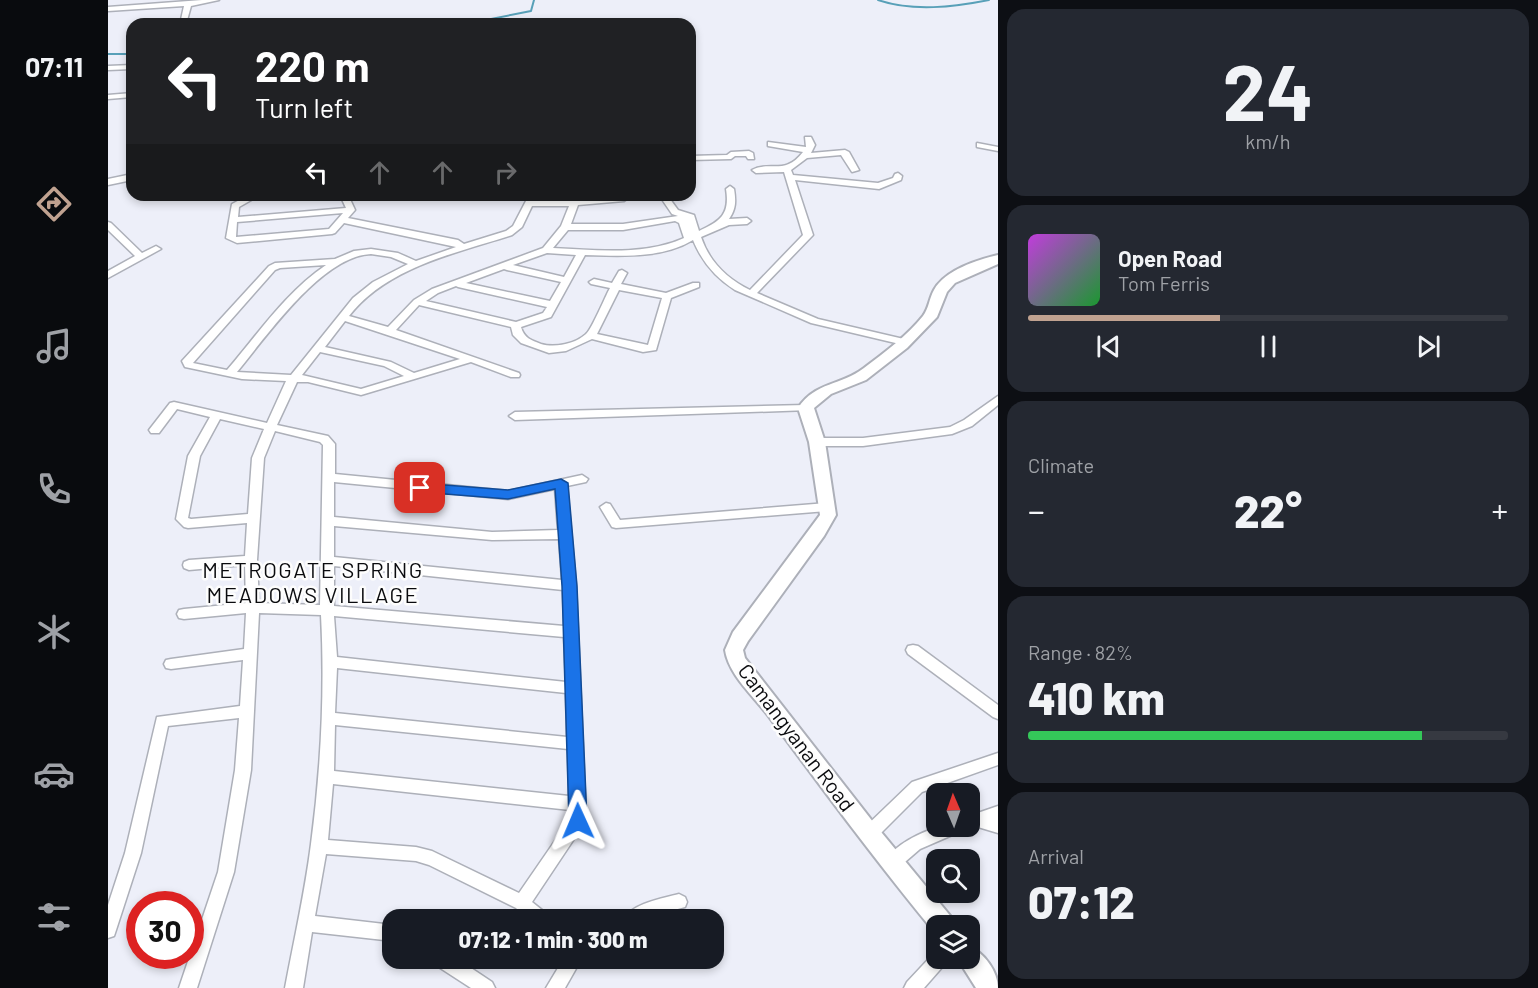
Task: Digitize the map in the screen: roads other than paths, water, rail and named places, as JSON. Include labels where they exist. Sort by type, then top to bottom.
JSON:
[{"type":"street","points":[[108,9],[216,0]]},
{"type":"street","points":[[184,18],[188,4]]},
{"type":"street","points":[[108,68],[126,67]]},
{"type":"street","points":[[108,97],[126,96]]},
{"type":"street","points":[[788,173],[807,153],[811,145],[808,139]]},
{"type":"street","points":[[771,144],[807,153],[842,152],[846,154],[855,170]]},
{"type":"street","points":[[980,145],[998,149]]},
{"type":"street","points":[[696,158],[731,157],[731,154],[749,153],[751,157]]},
{"type":"street","points":[[756,170],[879,186],[897,180],[898,176]]},
{"type":"street","points":[[751,294],[808,236],[788,173]]},
{"type":"street","points":[[108,182],[126,178]]},
{"type":"street","points":[[716,227],[727,218],[731,210],[734,201],[730,189]]},
{"type":"street","points":[[241,201],[235,206],[231,238],[237,240],[326,233],[332,231],[351,210]]},
{"type":"street","points":[[347,201],[351,210]]},
{"type":"street","points":[[188,988],[226,872],[243,770],[253,608],[251,560],[258,458],[292,378],[356,300],[376,284],[415,264],[509,233],[517,227],[529,203],[554,201]]},
{"type":"street","points":[[390,332],[417,302],[435,291],[506,267],[546,250],[565,228],[577,201]]},
{"type":"street","points":[[667,201],[675,212],[691,217],[710,266],[719,276],[751,294],[815,321],[904,342]]},
{"type":"street","points":[[233,220],[351,210]]},
{"type":"street","points":[[546,250],[582,252],[657,249],[689,239],[683,221],[676,218],[623,227],[565,228]]},
{"type":"street","points":[[343,220],[458,243],[462,248]]},
{"type":"street","points":[[695,232],[727,222],[747,221]]},
{"type":"street","points":[[108,225],[141,258]]},
{"type":"street","points":[[108,276],[156,249]]},
{"type":"street","points":[[231,373],[303,289],[335,262],[358,252],[376,252],[415,264]]},
{"type":"street","points":[[417,302],[516,326],[547,315],[582,252]]},
{"type":"street","points":[[514,417],[806,408],[809,401],[819,393],[864,375],[904,342],[931,315],[938,293],[953,279],[998,259]]},
{"type":"street","points":[[335,262],[272,268],[187,361],[189,365],[231,373],[308,379],[361,392],[471,359]]},
{"type":"street","points":[[506,267],[566,280]]},
{"type":"street","points":[[591,336],[622,273]]},
{"type":"street","points":[[594,282],[667,296],[696,285]]},
{"type":"street","points":[[456,284],[552,305]]},
{"type":"street","points":[[516,326],[518,335],[525,341],[549,350],[562,349],[591,336],[643,349],[652,348],[667,296]]},
{"type":"street","points":[[343,316],[422,341],[514,375]]},
{"type":"street","points":[[317,348],[387,364],[414,376]]},
{"type":"street","points":[[817,442],[863,442],[952,430],[968,423],[998,399]]},
{"type":"street","points":[[155,430],[174,405],[324,439],[329,444],[327,610],[330,662],[326,777],[319,846],[294,988]]},
{"type":"street","name":"Camangyanan Road","points":[[806,408],[817,442],[828,515],[818,532],[740,637],[734,650],[736,662],[766,697],[869,834],[935,915]]},
{"type":"street","points":[[218,414],[194,456],[182,519],[188,524],[254,518]]},
{"type":"street","points":[[330,478],[508,495],[582,479]]},
{"type":"street","points":[[522,903],[578,821],[569,586],[561,483]]},
{"type":"street","points":[[606,507],[616,524],[827,507]]},
{"type":"street","points":[[327,521],[492,536],[566,534]]},
{"type":"street","points":[[189,565],[251,560]]},
{"type":"street","points":[[327,561],[569,586]]},
{"type":"street","points":[[184,614],[253,608],[327,610],[571,632]]},
{"type":"street","points":[[913,650],[998,713]]},
{"type":"street","points":[[171,663],[249,654]]},
{"type":"street","points":[[330,662],[573,688]]},
{"type":"street","points":[[108,930],[134,853],[162,721],[246,711]]},
{"type":"street","points":[[329,718],[576,744]]},
{"type":"street","points":[[869,834],[917,787],[998,759]]},
{"type":"street","points":[[326,777],[577,804]]},
{"type":"street","points":[[980,819],[998,813]]},
{"type":"street","points":[[980,822],[998,826]]},
{"type":"street","points":[[892,863],[914,844],[932,837]]},
{"type":"street","points":[[319,846],[432,858],[522,903],[529,909]]},
{"type":"street","points":[[651,909],[679,902]]},
{"type":"street","points":[[307,922],[382,932]]},
{"type":"street","points":[[457,969],[486,988]]},
{"type":"street","points":[[555,988],[567,969]]},
{"type":"street","points":[[913,988],[929,969]]},
{"type":"street","points":[[977,969],[991,988]]},
{"type":"waterway","points":[[496,18],[531,11],[534,0]]},
{"type":"waterway","points":[[878,0],[919,7],[962,5],[989,0]]},
{"type":"waterway","points":[[108,54],[126,54]]},
{"type":"district","name":"METROGATE SPRING MEADOWS VILLAGE","points":[[313,582]]}]
